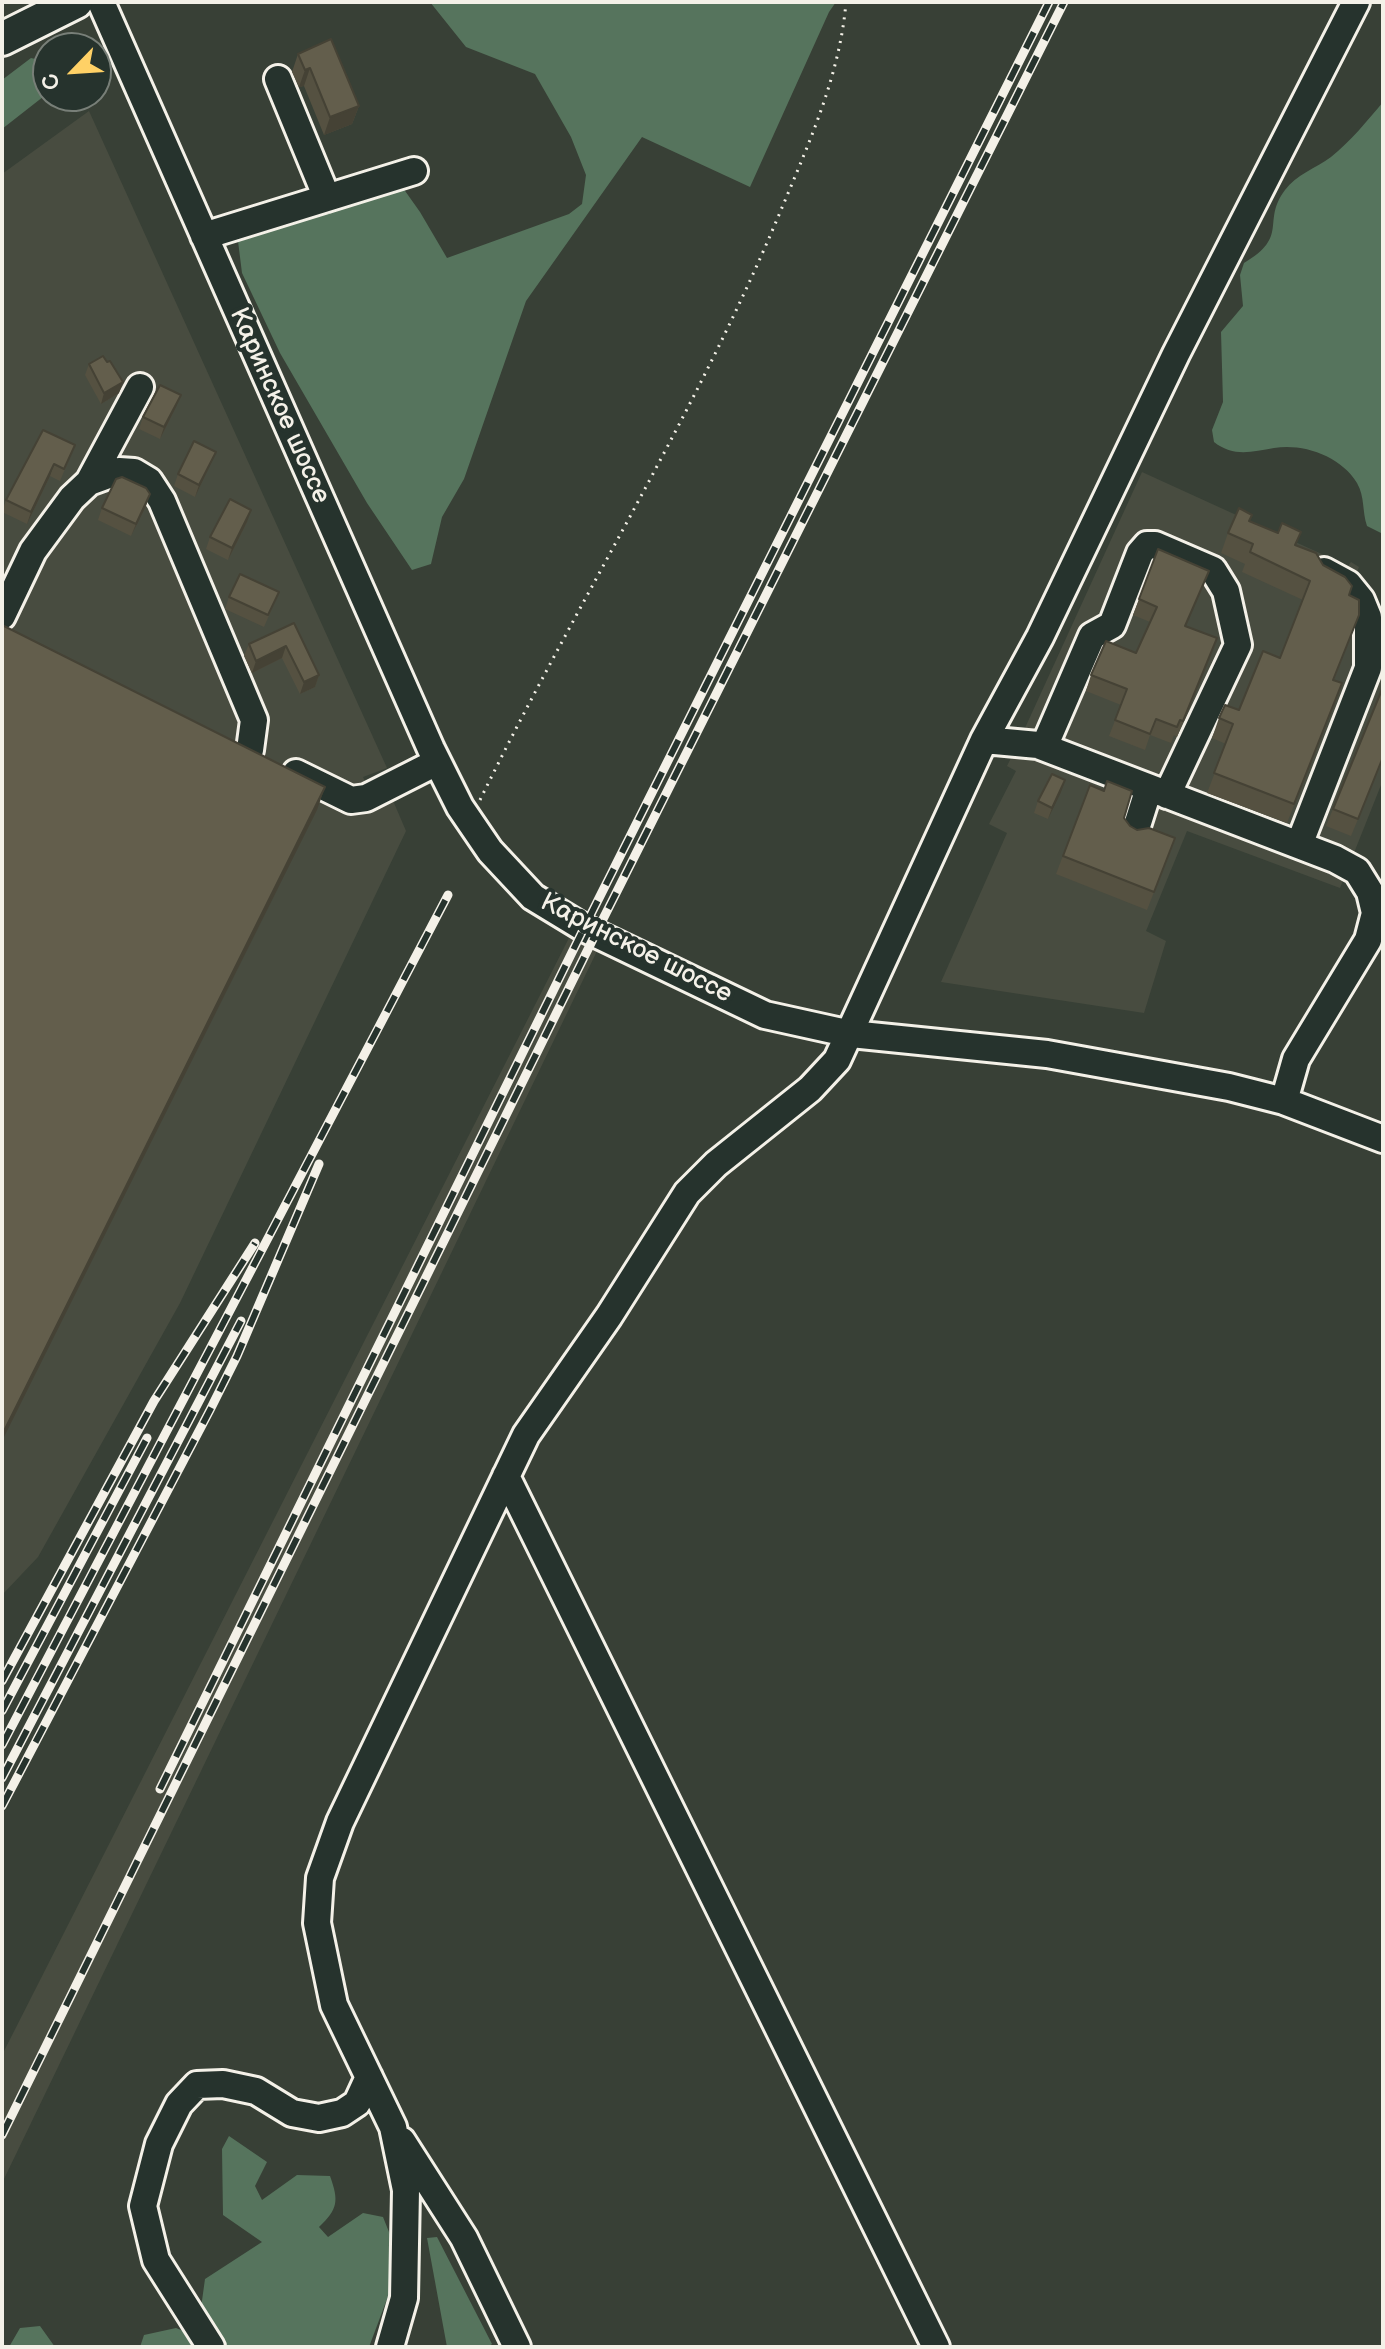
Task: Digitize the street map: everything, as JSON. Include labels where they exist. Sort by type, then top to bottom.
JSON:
[{"type":"main road","points":[[2,39],[76,2]]},
{"type":"street","name":"Каринское шоссе","points":[[101,2],[437,762],[490,851],[533,897],[584,928],[765,1015],[851,1034],[1047,1054],[1229,1087],[1284,1101],[1383,1139]]},
{"type":"street","points":[[517,2347],[464,2238],[393,2127],[334,2005],[317,1923],[320,1878],[340,1822],[526,1435],[609,1316],[687,1193],[716,1164],[810,1089],[837,1060],[984,740],[1040,637],[1176,354],[1356,2]]},
{"type":"street","points":[[278,79],[327,198]]},
{"type":"street","points":[[204,236],[414,171]]},
{"type":"street","points":[[7,626],[33,551],[72,498],[89,482],[140,387]]},
{"type":"street","points":[[89,482],[119,471],[134,472],[149,481],[162,501],[254,720],[250,750]]},
{"type":"street","points":[[1044,747],[1092,636],[1112,625],[1140,553],[1147,545],[1155,545],[1213,570],[1226,591],[1238,645],[1135,832]]},
{"type":"street","points":[[1299,845],[1368,668],[1368,617],[1361,600],[1348,584],[1324,571]]},
{"type":"street","points":[[223,736],[351,800],[366,798],[437,762]]},
{"type":"street","points":[[984,740],[1044,747],[1335,859],[1357,871],[1370,892],[1375,913],[1368,940],[1296,1059],[1284,1101]]},
{"type":"street","points":[[506,1476],[936,2347]]},
{"type":"street","points":[[211,2347],[156,2260],[143,2206],[159,2144],[179,2104],[197,2085],[223,2084],[256,2091],[292,2113],[319,2118],[342,2113],[357,2103],[369,2077]]},
{"type":"street","points":[[390,2347],[404,2298],[406,2190],[393,2127]]},
{"type":"path","points":[[470,821],[516,726],[692,399],[762,256],[818,123],[844,28],[846,2]]},
{"type":"shaded area","points":[[89,112],[387,768],[363,777],[374,802],[391,796],[406,831],[180,1303],[38,1557],[2,1595],[2,174]]},
{"type":"shaded area","points":[[1142,472],[1348,566],[1351,562],[1359,567],[1357,572],[1377,605],[1378,628],[1383,630],[1383,780],[1340,888],[1187,831],[1146,931],[1166,941],[1144,1013],[941,982],[1007,833],[989,824],[1016,771],[1007,766],[1027,734],[1025,728]]},
{"type":"shaded area","points":[[569,938],[597,951],[2,2183],[2,2055]]},
{"type":"green space","points":[[430,2],[836,2],[750,187],[642,137],[526,301],[464,479],[442,517],[431,564],[412,570],[367,503],[280,353],[242,273],[237,233],[319,215],[403,188],[447,258],[569,214],[582,204],[586,175],[571,137],[535,74],[466,47]]},
{"type":"green space","points":[[32,58],[32,106],[2,129],[2,80]]},
{"type":"green space","points":[[1383,102],[1383,534],[1367,526],[1357,483],[1341,465],[1320,454],[1297,448],[1235,452],[1214,442],[1212,430],[1223,402],[1221,332],[1243,306],[1240,275],[1244,263],[1266,245],[1271,236],[1278,201],[1285,190],[1338,151]]},
{"type":"green space","points":[[229,2136],[267,2162],[255,2186],[262,2200],[297,2175],[330,2176],[335,2204],[319,2227],[328,2237],[363,2213],[383,2217],[393,2242],[390,2291],[369,2347],[225,2347],[201,2308],[205,2279],[262,2242],[223,2215],[222,2149]]},
{"type":"green space","points":[[437,2237],[492,2344],[488,2347],[447,2347],[427,2238]]},
{"type":"green space","points":[[40,2326],[55,2347],[9,2347],[20,2328]]},
{"type":"green space","points":[[176,2328],[191,2334],[201,2347],[140,2347],[144,2335]]},
{"type":"building","points":[[331,39],[359,106],[330,117],[310,68],[305,70],[298,54]]},
{"type":"building","points":[[103,356],[107,362],[110,361],[123,382],[104,393],[89,364]]},
{"type":"building","points":[[160,385],[181,395],[164,427],[143,417]]},
{"type":"building","points":[[43,430],[75,445],[64,469],[54,464],[31,512],[6,500]]},
{"type":"building","points":[[194,441],[216,452],[199,485],[178,474]]},
{"type":"building","points":[[122,477],[146,488],[150,494],[136,524],[102,508],[116,479]]},
{"type":"building","points":[[230,499],[251,510],[232,548],[210,537]]},
{"type":"building","points":[[1239,508],[1252,515],[1249,521],[1278,533],[1282,523],[1301,532],[1295,545],[1316,553],[1323,565],[1345,577],[1352,586],[1349,595],[1359,600],[1359,615],[1333,680],[1342,683],[1294,804],[1214,773],[1233,724],[1219,718],[1225,705],[1239,710],[1263,651],[1280,658],[1310,581],[1250,552],[1253,544],[1228,533]]},
{"type":"building","points":[[1158,549],[1209,571],[1185,626],[1217,638],[1183,721],[1180,720],[1177,727],[1156,719],[1150,734],[1115,720],[1127,689],[1091,675],[1106,641],[1136,653],[1157,607],[1139,599]]},
{"type":"building","points":[[240,574],[279,592],[268,615],[229,597]]},
{"type":"building","points":[[294,623],[319,675],[304,682],[286,646],[256,661],[249,644]]},
{"type":"building","points":[[2,625],[325,787],[2,1435]]},
{"type":"building","points":[[1383,687],[1383,757],[1358,819],[1333,809]]},
{"type":"building","points":[[1052,774],[1065,780],[1052,808],[1038,801]]},
{"type":"building","points":[[1107,781],[1132,791],[1124,818],[1130,826],[1137,830],[1149,828],[1175,838],[1154,892],[1063,856],[1090,785],[1104,791]]},
{"type":"railway","points":[[160,1789],[584,928],[1049,2]]},
{"type":"railway","points":[[2,2135],[596,933],[1064,2]]},
{"type":"railway","points":[[2,1745],[448,895]]},
{"type":"railway","points":[[2,1806],[237,1356],[319,1164]]},
{"type":"railway","points":[[2,1681],[154,1401],[255,1243]]},
{"type":"railway","points":[[2,1778],[241,1321]]},
{"type":"railway","points":[[2,1711],[147,1438]]}]
